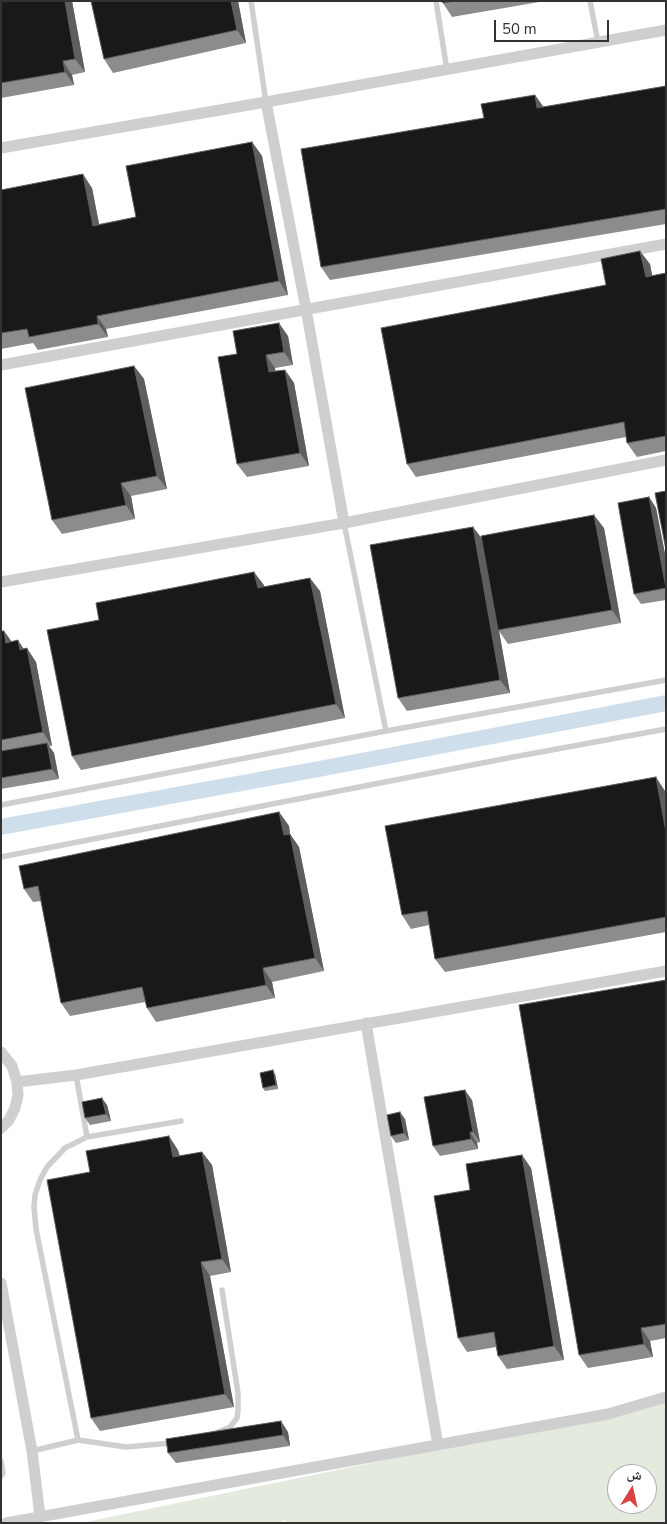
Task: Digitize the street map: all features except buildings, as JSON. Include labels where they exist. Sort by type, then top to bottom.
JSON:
[{"type":"street","points":[[1,148],[666,30]]},
{"type":"street","points":[[266,102],[306,309],[344,523]]},
{"type":"street","points":[[1,365],[666,244]]},
{"type":"street","points":[[1,582],[344,523],[666,460]]},
{"type":"street","points":[[17,1082],[76,1075],[666,971]]},
{"type":"street","points":[[366,1023],[438,1445]]},
{"type":"street","points":[[1,1052],[12,1066],[17,1082],[18,1095],[15,1108],[9,1120],[1,1128]]},
{"type":"street","points":[[1,1283],[32,1451],[40,1516]]},
{"type":"street","points":[[6,1523],[608,1414],[666,1398]]},
{"type":"lane","points":[[251,1],[266,102]]},
{"type":"lane","points":[[436,1],[447,70]]},
{"type":"lane","points":[[590,1],[598,42]]},
{"type":"lane","points":[[344,523],[386,731]]},
{"type":"lane","points":[[1,805],[386,731],[666,680]]},
{"type":"lane","points":[[1,857],[666,729]]},
{"type":"lane","points":[[76,1075],[87,1137]]},
{"type":"lane","points":[[78,1440],[36,1229],[35,1195],[47,1167],[65,1148],[87,1137],[182,1121]]},
{"type":"lane","points":[[207,1436],[230,1426],[237,1418],[238,1411],[238,1393],[222,1290]]},
{"type":"lane","points":[[32,1451],[78,1440],[126,1447],[141,1447],[180,1441]]},
{"type":"lane","points":[[1,1461],[3,1473],[1,1476]]},
{"type":"shaded area","points":[[666,1402],[666,1523],[288,1523],[283,1520],[281,1523],[81,1523]]},
{"type":"waterway","points":[[1,827],[666,703]]}]
